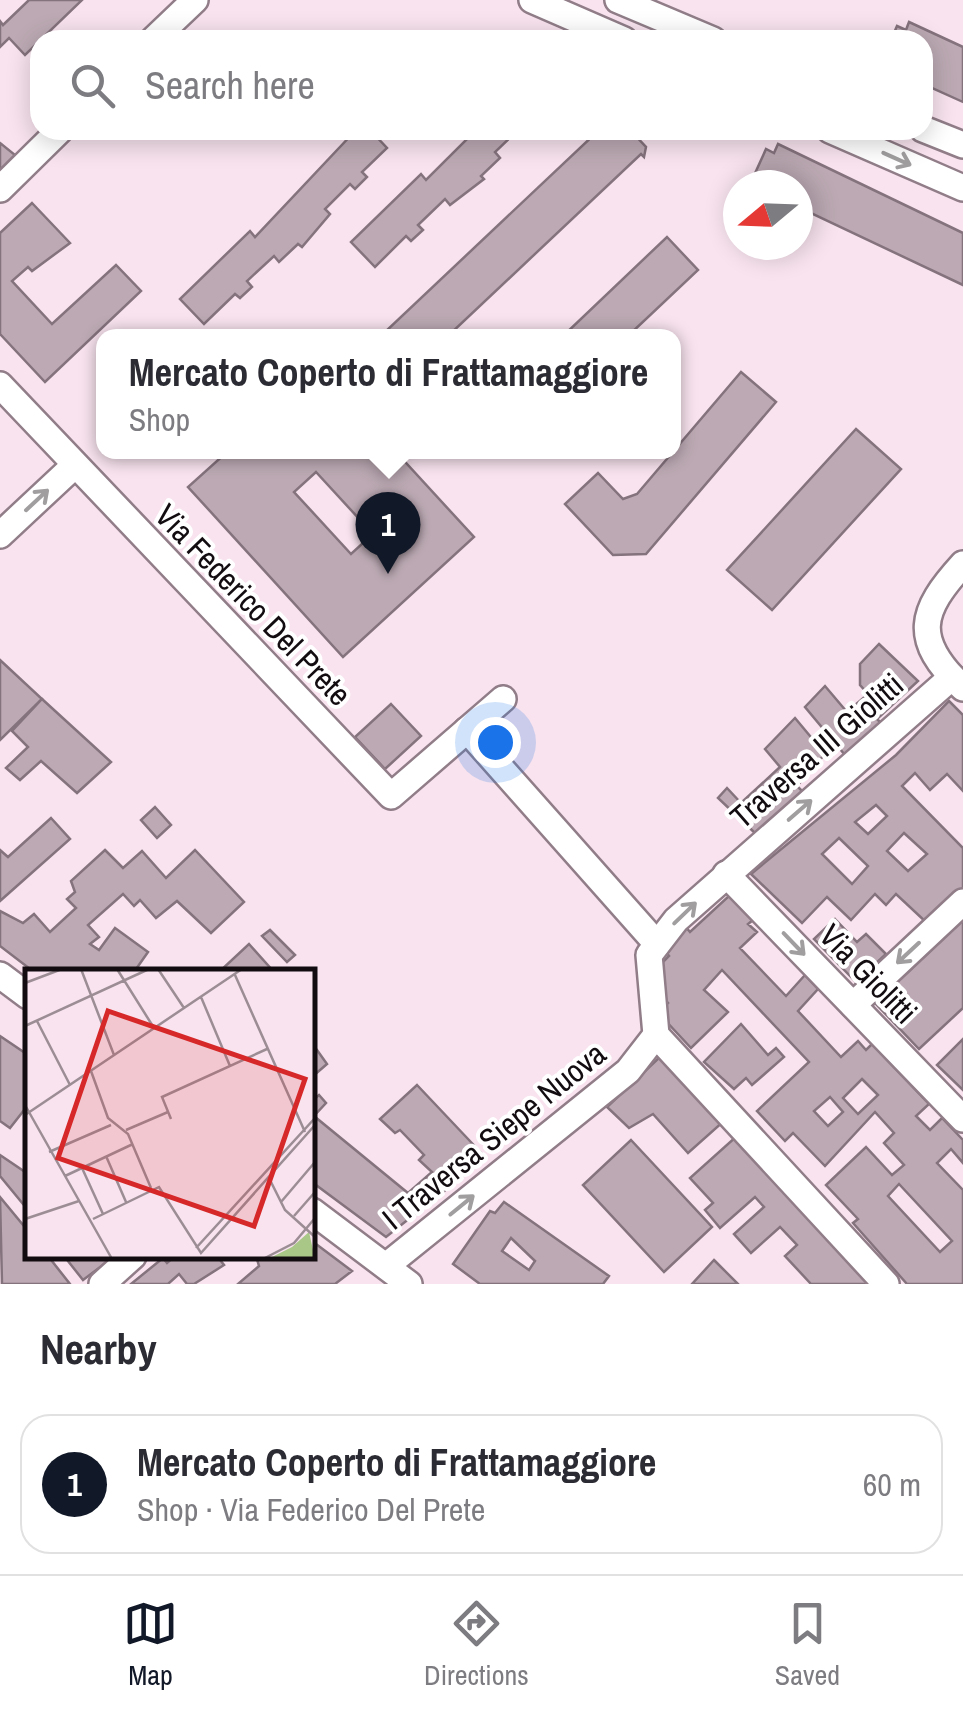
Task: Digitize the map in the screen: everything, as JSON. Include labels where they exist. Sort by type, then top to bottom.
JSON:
[{"type":"street","points":[[163,30],[194,0]]},
{"type":"street","points":[[532,0],[601,30]]},
{"type":"street","points":[[618,0],[654,6],[696,30]]},
{"type":"street","points":[[639,30],[654,6]]},
{"type":"street","points":[[933,132],[963,145]]},
{"type":"street","points":[[0,189],[50,140]]},
{"type":"street","points":[[853,140],[963,188]]},
{"type":"street","name":"Via Federico Del Prete","points":[[0,385],[391,796],[466,730]]},
{"type":"street","points":[[0,535],[75,465]]},
{"type":"street","points":[[957,683],[927,634],[926,613],[934,596],[963,564]]},
{"type":"street","name":"Traversa III Giolitti","points":[[726,874],[957,683]]},
{"type":"street","points":[[503,699],[466,730],[658,944]]},
{"type":"street","points":[[726,874],[676,920],[650,954],[656,1035],[886,1284]]},
{"type":"street","name":"Via Giolitti","points":[[726,874],[963,1119]]},
{"type":"street","points":[[853,1005],[963,902]]},
{"type":"street","points":[[2,981],[25,994]]},
{"type":"street","name":"I Traversa Siepe Nuova","points":[[386,1266],[628,1072],[656,1035]]},
{"type":"street","points":[[315,1213],[409,1284]]},
{"type":"street","points":[[102,1284],[130,1259]]},
{"type":"building","points":[[29,0],[82,0],[51,30],[30,30],[30,50],[25,55],[9,38],[0,47],[0,21],[3,25]]},
{"type":"building","points":[[909,22],[926,30],[906,30]]},
{"type":"building","points":[[933,33],[963,47],[963,102],[933,88]]},
{"type":"building","points":[[347,140],[379,140],[387,148],[362,172],[367,177],[355,189],[350,184],[325,209],[330,214],[302,247],[298,244],[279,262],[274,256],[247,281],[252,287],[240,298],[235,294],[204,324],[180,299],[250,231],[255,237]]},
{"type":"building","points":[[466,140],[508,140],[495,152],[500,158],[481,176],[484,179],[450,205],[445,199],[418,225],[423,230],[411,241],[406,236],[375,267],[351,242],[421,174],[426,180]]},
{"type":"building","points":[[588,140],[639,140],[646,147],[644,157],[641,154],[455,329],[388,329]]},
{"type":"building","points":[[0,143],[15,155],[0,170]]},
{"type":"building","points":[[778,144],[963,233],[963,285],[813,214],[813,170],[757,170],[766,149],[774,153]]},
{"type":"building","points":[[32,203],[70,243],[12,281],[52,324],[116,265],[141,291],[101,329],[96,329],[96,334],[45,382],[0,334],[0,233]]},
{"type":"building","points":[[667,237],[698,270],[635,329],[570,329]]},
{"type":"building","points":[[741,372],[776,402],[646,554],[613,555],[565,504],[598,473],[623,499],[637,494],[667,459],[681,459],[681,442]]},
{"type":"building","points":[[856,429],[901,469],[772,610],[727,570]]},
{"type":"building","points":[[219,459],[402,459],[474,537],[343,657],[188,487]],"holes":[[[316,472],[373,534],[351,554],[294,492]]]},
{"type":"building","points":[[879,644],[918,681],[877,719],[882,724],[845,755],[805,707],[825,686],[847,712],[868,694],[860,685],[860,664]]},
{"type":"building","points":[[0,660],[42,699],[0,740]]},
{"type":"building","points":[[42,699],[111,762],[77,793],[41,761],[20,780],[6,768],[28,747],[12,731]]},
{"type":"building","points":[[949,701],[963,715],[963,791],[947,774],[930,790],[915,773],[902,786],[963,848],[963,890],[928,924],[896,894],[886,905],[875,894],[851,920],[827,897],[802,923],[751,874],[896,755]],"holes":[[[876,805],[887,816],[868,834],[855,822]],[[904,833],[927,854],[908,871],[887,851]],[[839,838],[868,866],[852,884],[822,854]]]},
{"type":"building","points":[[391,704],[421,736],[385,769],[355,737]]},
{"type":"building","points":[[795,718],[825,754],[797,786],[804,793],[756,834],[718,798],[727,788],[741,803],[780,767],[765,749]]},
{"type":"building","points":[[155,807],[171,825],[157,838],[141,820]]},
{"type":"building","points":[[51,818],[70,839],[0,901],[0,850],[8,857]]},
{"type":"building","points":[[105,850],[123,868],[142,851],[166,878],[195,850],[244,902],[211,933],[177,901],[156,918],[140,900],[134,906],[123,894],[88,925],[99,937],[90,944],[99,950],[115,928],[148,952],[136,969],[30,969],[0,946],[0,911],[23,923],[34,914],[50,932],[76,908],[67,899],[75,892],[71,881]]},
{"type":"building","points":[[730,895],[753,920],[748,924],[757,932],[740,948],[786,996],[805,975],[818,989],[798,1011],[841,1057],[858,1041],[866,1050],[872,1044],[929,1104],[916,1116],[930,1130],[942,1118],[963,1140],[963,1163],[951,1149],[937,1163],[963,1190],[963,1284],[907,1284],[853,1223],[858,1219],[826,1185],[866,1147],[892,1175],[904,1165],[884,1143],[894,1133],[875,1112],[825,1166],[793,1133],[785,1141],[757,1111],[809,1062],[722,970],[704,990],[728,1012],[691,1048],[664,1019],[667,1016],[661,1010],[668,1003],[659,993],[660,965],[669,956],[665,951],[685,926],[690,932]],"holes":[[[862,1079],[878,1095],[858,1114],[843,1098]],[[830,1097],[843,1112],[828,1126],[814,1111]],[[899,1184],[952,1241],[940,1252],[888,1196]]]},
{"type":"building","points":[[835,919],[857,942],[866,934],[886,954],[856,982],[814,939]]},
{"type":"building","points":[[963,920],[963,1008],[919,1049],[875,1003]]},
{"type":"building","points":[[270,930],[295,955],[287,962],[262,936]]},
{"type":"building","points":[[249,944],[271,969],[222,969]]},
{"type":"building","points":[[741,1024],[768,1055],[776,1048],[784,1057],[752,1085],[746,1078],[734,1089],[704,1062]]},
{"type":"building","points":[[0,1036],[25,1053],[25,1109],[10,1128],[0,1121]]},
{"type":"building","points":[[963,1039],[963,1090],[937,1065]]},
{"type":"building","points":[[315,1052],[327,1064],[315,1074]]},
{"type":"building","points":[[662,1055],[724,1121],[688,1153],[653,1114],[629,1128],[607,1107]]},
{"type":"building","points":[[417,1085],[486,1158],[386,1237],[315,1184],[315,1117],[408,1193],[432,1172],[419,1160],[424,1155],[400,1130],[395,1133],[380,1119]]},
{"type":"building","points":[[319,1095],[326,1103],[315,1115],[315,1098]]},
{"type":"building","points":[[738,1135],[872,1284],[811,1284],[785,1256],[797,1245],[780,1227],[751,1253],[734,1234],[764,1207],[755,1197],[720,1228],[705,1210],[713,1203],[690,1178]]},
{"type":"building","points":[[631,1140],[712,1227],[664,1272],[583,1185]]},
{"type":"building","points":[[0,1155],[25,1172],[25,1206],[0,1176]]},
{"type":"building","points":[[0,1197],[25,1227],[25,1259],[50,1259],[70,1284],[2,1284]]},
{"type":"building","points":[[504,1202],[609,1276],[603,1284],[480,1284],[453,1264],[490,1211],[495,1213]],"holes":[[[511,1238],[535,1261],[529,1270],[502,1251]]]},
{"type":"building","points":[[315,1243],[352,1271],[335,1284],[238,1284],[259,1266],[257,1259],[315,1259]]},
{"type":"building","points":[[66,1259],[111,1259],[83,1280]]},
{"type":"building","points":[[162,1259],[167,1263],[172,1259],[219,1259],[224,1265],[194,1284],[187,1284],[179,1274],[168,1284],[131,1284]]},
{"type":"building","points":[[714,1260],[738,1284],[692,1284]]},
{"type":"place","name":"Mercato Coperto di Frattamaggiore","points":[[388,574]]}]
